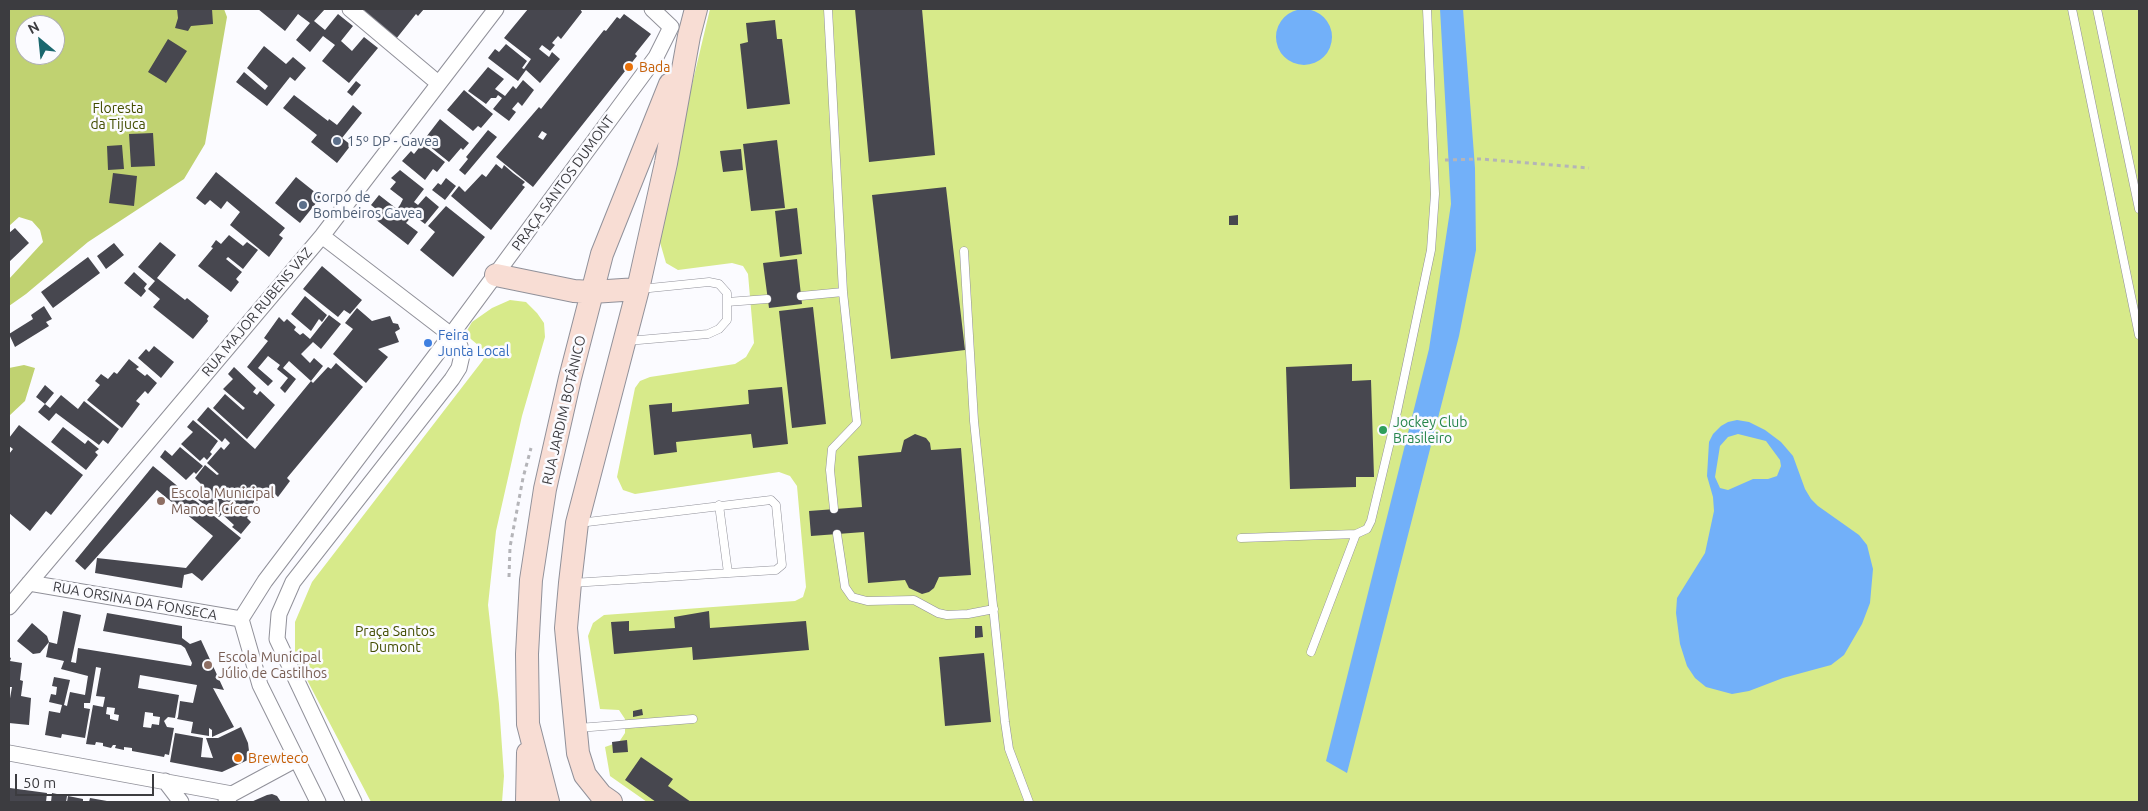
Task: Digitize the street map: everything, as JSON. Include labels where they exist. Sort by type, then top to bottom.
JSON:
[{"type":"main road","name":"RUA JARDIM BOTÂNICO","points":[[544,801],[528,724],[527,654],[532,580],[547,480],[570,378],[602,254],[680,32],[696,9]]},
{"type":"main road","name":"RUA JARDIM BOTÂNICO","points":[[611,802],[601,795],[585,775],[578,753],[566,628],[570,583],[577,523],[638,289],[666,163],[680,32]]},
{"type":"main road","points":[[496,275],[563,289],[592,292],[638,289]]},
{"type":"street","points":[[350,9],[438,84]]},
{"type":"street","name":"RUA MAJOR RUBENS VAZ","points":[[9,607],[322,236],[496,9]]},
{"type":"street","points":[[652,9],[680,32]]},
{"type":"street","name":"PRAÇA SANTOS DUMONT","points":[[241,619],[265,581],[496,275],[656,57],[680,32]]},
{"type":"street","points":[[322,236],[451,335],[460,346],[462,355],[459,368],[452,380],[293,582],[279,614],[277,639],[354,802]]},
{"type":"street","name":"RUA ORSINA DA FONSECA","points":[[29,583],[241,619]]},
{"type":"street","points":[[241,619],[260,685],[295,760],[318,802]]},
{"type":"street","points":[[9,753],[165,780],[227,798],[295,760]]},
{"type":"street","points":[[165,780],[181,802]]},
{"type":"lane","points":[[828,9],[843,292],[857,423],[832,450],[830,470],[834,509]]},
{"type":"lane","points":[[1242,538],[1356,534],[1367,529],[1371,521],[1395,421],[1431,250],[1435,194],[1427,9]]},
{"type":"lane","points":[[2072,9],[2139,335]]},
{"type":"lane","points":[[2097,9],[2139,209]]},
{"type":"lane","points":[[964,251],[974,421],[1009,749],[1029,802]]},
{"type":"lane","points":[[625,341],[708,334],[720,329],[727,320],[727,293],[719,284],[709,282],[638,289]]},
{"type":"lane","points":[[801,296],[843,292]]},
{"type":"lane","points":[[727,302],[767,299]]},
{"type":"lane","points":[[570,583],[776,570],[782,565],[776,505],[771,500],[577,523]]},
{"type":"lane","points":[[719,505],[728,573]]},
{"type":"lane","points":[[837,534],[845,587],[852,597],[867,601],[914,600],[938,613],[947,615],[968,614],[994,609]]},
{"type":"lane","points":[[1311,652],[1356,534]]},
{"type":"lane","points":[[576,728],[693,719]]},
{"type":"path","points":[[1440,160],[1481,159],[1590,168]]},
{"type":"green space","name":"Floresta da Tijuca","points":[[9,9],[224,9],[227,17],[205,144],[184,179],[88,242],[9,306],[9,279],[43,242],[40,230],[32,221],[19,217],[9,226]]},
{"type":"green space","name":"Jockey Club Brasileiro","points":[[710,9],[2139,9],[2139,802],[647,802],[610,776],[605,747],[619,742],[625,733],[625,719],[619,710],[600,709],[588,636],[593,623],[604,615],[795,601],[803,597],[806,587],[797,486],[790,476],[779,472],[635,494],[623,490],[617,477],[635,388],[640,381],[650,377],[735,364],[746,357],[754,343],[748,274],[743,266],[732,263],[678,270],[666,263],[657,232]]},
{"type":"green space","name":"Praça Santos Dumont","points":[[510,300],[526,302],[537,313],[544,323],[545,337],[522,416],[496,531],[488,605],[499,704],[504,776],[502,802],[371,802],[295,657],[295,622],[312,582],[483,360],[485,351],[465,334],[472,322],[492,308]]},
{"type":"green space","points":[[24,365],[35,368],[25,401],[9,416],[9,368]]},
{"type":"water","points":[[1298,9],[1310,9],[1320,13],[1328,21],[1332,37],[1328,53],[1320,61],[1310,65],[1298,65],[1288,61],[1280,53],[1276,43],[1276,31],[1280,21],[1288,13]]},
{"type":"water","points":[[1440,9],[1463,9],[1475,168],[1476,250],[1459,336],[1347,773],[1326,761],[1429,349],[1451,204]]},
{"type":"water","points":[[1737,420],[1749,422],[1765,430],[1781,442],[1793,456],[1805,489],[1811,499],[1859,535],[1867,545],[1873,569],[1870,603],[1862,624],[1844,655],[1831,665],[1783,678],[1749,691],[1732,694],[1706,687],[1695,678],[1687,666],[1680,644],[1676,613],[1677,598],[1705,553],[1714,511],[1713,497],[1707,476],[1709,442],[1713,434],[1728,422]],"holes":[[[1738,434],[1766,441],[1780,460],[1781,466],[1777,476],[1768,479],[1753,479],[1728,490],[1720,488],[1715,477],[1720,446],[1728,437]]]},
{"type":"building","points":[[177,9],[212,9],[213,24],[191,26],[188,31],[175,28],[178,18]]},
{"type":"building","points":[[258,9],[325,9],[314,21],[325,30],[338,14],[353,26],[341,41],[352,51],[364,37],[378,48],[349,83],[322,61],[335,45],[323,36],[310,52],[296,40],[310,23],[298,14],[285,31]]},
{"type":"building","points":[[359,9],[424,9],[418,16],[416,14],[396,39]]},
{"type":"building","points":[[528,9],[580,9],[582,12],[561,39],[558,36],[552,43],[555,45],[550,51],[542,45],[539,49],[549,57],[552,52],[560,59],[540,83],[526,70],[518,81],[488,58],[495,49],[499,52],[506,44],[527,61],[522,68],[524,69],[531,59],[504,38]]},
{"type":"building","points":[[855,9],[922,9],[935,155],[869,162]]},
{"type":"building","points":[[624,14],[651,34],[635,54],[637,56],[533,187],[496,157],[539,107],[541,109],[604,30],[606,31],[617,17],[620,19]],"holes":[[[542,131],[547,134],[543,140],[538,137]]]},
{"type":"building","points":[[775,20],[777,39],[782,39],[790,104],[747,109],[740,44],[748,42],[746,23]]},
{"type":"building","points":[[168,39],[187,51],[166,83],[148,72]]},
{"type":"building","points":[[264,46],[286,64],[293,57],[306,68],[295,81],[290,77],[267,106],[236,82],[244,72],[265,90],[268,86],[247,68]]},
{"type":"building","points":[[488,67],[504,79],[495,89],[505,96],[513,86],[516,89],[523,80],[534,90],[522,106],[518,102],[512,109],[516,112],[509,121],[493,109],[502,98],[498,95],[496,98],[491,98],[486,104],[468,91]]},
{"type":"building","points":[[356,81],[361,85],[352,96],[347,92]]},
{"type":"building","points":[[464,90],[493,114],[481,128],[478,126],[473,131],[447,110]]},
{"type":"building","points":[[294,95],[328,121],[329,119],[337,125],[353,105],[362,113],[342,138],[351,145],[337,163],[311,142],[317,135],[283,108]]},
{"type":"building","points":[[440,119],[469,143],[463,150],[461,148],[449,162],[423,141]]},
{"type":"building","points":[[488,130],[497,137],[465,175],[459,170],[468,159],[466,157]]},
{"type":"building","points":[[153,133],[155,166],[131,167],[129,134]]},
{"type":"building","points":[[777,140],[785,208],[751,211],[743,144]]},
{"type":"building","points":[[422,144],[445,162],[437,172],[433,169],[425,180],[402,161],[411,151],[414,154]]},
{"type":"building","points":[[122,145],[124,169],[108,170],[107,146]]},
{"type":"building","points":[[741,149],[743,170],[723,172],[720,151]]},
{"type":"building","points":[[496,164],[502,169],[504,165],[525,182],[522,185],[525,187],[491,230],[451,196],[459,186],[465,192],[482,174],[486,177]]},
{"type":"building","points":[[400,170],[424,189],[414,202],[418,205],[426,196],[439,207],[425,224],[413,215],[406,223],[418,232],[408,245],[370,215],[376,209],[371,205],[379,195],[397,209],[400,205],[403,199],[390,189],[396,182],[391,178]]},
{"type":"building","points":[[216,172],[285,228],[279,235],[283,238],[269,257],[230,225],[240,212],[227,201],[221,209],[210,200],[205,205],[196,198]]},
{"type":"building","points":[[113,173],[137,176],[134,206],[109,203]]},
{"type":"building","points":[[296,177],[321,197],[300,223],[275,203]]},
{"type":"building","points":[[446,178],[456,186],[445,200],[432,190],[438,183],[441,185]]},
{"type":"building","points":[[946,187],[965,350],[891,359],[872,195]]},
{"type":"building","points":[[446,206],[485,237],[453,277],[420,250],[435,232],[428,226]]},
{"type":"building","points":[[797,208],[802,254],[780,257],[775,211]]},
{"type":"building","points":[[1238,215],[1238,225],[1229,225],[1229,216]]},
{"type":"building","points":[[15,228],[29,243],[9,262],[9,233]]},
{"type":"building","points":[[229,235],[243,246],[247,242],[258,250],[243,269],[228,257],[226,259],[242,272],[236,279],[239,282],[231,292],[198,266],[213,248],[211,247],[216,240],[221,244]]},
{"type":"building","points":[[160,242],[176,255],[157,278],[185,300],[187,298],[209,316],[208,321],[193,339],[153,307],[160,299],[148,289],[155,281],[138,267]]},
{"type":"building","points":[[114,243],[124,255],[106,269],[97,256]]},
{"type":"building","points":[[88,257],[100,273],[53,308],[41,292]]},
{"type":"building","points":[[797,259],[802,304],[769,308],[763,263]]},
{"type":"building","points":[[322,266],[362,300],[350,314],[344,310],[338,317],[303,289]]},
{"type":"building","points":[[134,272],[147,284],[144,288],[146,291],[141,297],[124,283]]},
{"type":"building","points":[[305,296],[327,315],[322,322],[319,319],[311,331],[291,314]]},
{"type":"building","points":[[44,306],[52,319],[46,322],[49,326],[15,347],[9,334],[33,319],[31,315]]},
{"type":"building","points":[[813,307],[826,424],[792,428],[779,311]]},
{"type":"building","points":[[357,308],[372,321],[390,316],[393,323],[398,324],[400,329],[395,332],[399,342],[378,349],[388,357],[366,383],[333,354],[353,329],[345,323]]},
{"type":"building","points":[[329,315],[341,324],[321,349],[313,342],[301,354],[310,363],[314,358],[323,366],[311,381],[289,361],[283,368],[296,379],[285,393],[280,388],[288,378],[277,369],[280,365],[268,356],[258,368],[273,381],[268,386],[247,367],[268,341],[264,338],[279,317],[284,322],[287,319],[296,327],[294,330],[300,335],[303,333],[310,339]]},
{"type":"building","points":[[154,346],[174,362],[161,378],[138,358],[146,349],[149,352]]},
{"type":"building","points":[[129,359],[139,367],[136,369],[145,376],[147,374],[157,383],[148,394],[145,391],[136,401],[140,404],[122,428],[87,400],[100,385],[95,381],[101,374],[108,379],[114,372],[117,374]]},
{"type":"building","points":[[336,363],[363,387],[287,478],[290,481],[278,497],[275,494],[272,498],[266,493],[257,504],[254,502],[250,507],[253,510],[247,518],[251,522],[241,534],[232,527],[234,525],[222,514],[219,517],[211,510],[214,507],[209,503],[206,506],[196,498],[199,494],[197,492],[201,487],[206,489],[195,478],[205,465],[217,475],[219,474],[207,463],[221,447],[224,450],[230,443],[225,438],[222,442],[197,420],[208,407],[255,449],[311,381],[313,383],[328,367],[331,369]]},
{"type":"building","points":[[1352,364],[1352,381],[1371,380],[1374,477],[1356,477],[1356,487],[1290,489],[1286,367]]},
{"type":"building","points":[[234,367],[256,388],[253,392],[257,395],[260,391],[275,405],[247,439],[213,408],[225,394],[243,410],[245,408],[223,389],[233,379],[228,374]]},
{"type":"building","points":[[45,385],[54,393],[45,404],[36,397]]},
{"type":"building","points":[[782,387],[788,444],[753,448],[751,434],[676,442],[677,452],[654,455],[649,405],[672,403],[672,412],[749,404],[748,390]]},
{"type":"building","points":[[61,395],[78,409],[84,401],[119,429],[108,444],[103,440],[99,445],[56,413],[49,421],[38,412],[45,404],[50,408]]},
{"type":"building","points":[[193,420],[218,441],[207,460],[204,457],[200,461],[181,444],[193,432],[187,427]]},
{"type":"building","points":[[19,425],[83,475],[51,515],[46,511],[30,531],[9,513],[9,454],[13,449],[9,446],[9,438]]},
{"type":"building","points":[[63,427],[85,444],[88,440],[99,449],[95,452],[98,455],[86,470],[51,442]]},
{"type":"building","points":[[915,434],[926,438],[930,443],[931,450],[961,448],[971,575],[939,577],[934,588],[922,594],[909,588],[905,580],[868,583],[864,532],[811,536],[809,511],[862,507],[858,456],[901,452],[904,440]]},
{"type":"building","points":[[180,447],[203,466],[196,474],[194,472],[186,480],[160,457],[165,450],[172,456]]},
{"type":"building","points":[[153,466],[241,538],[202,581],[192,573],[184,575],[182,588],[95,573],[97,558],[186,568],[213,536],[157,490],[85,570],[75,561]]},
{"type":"building","points":[[63,611],[81,615],[71,662],[76,663],[78,648],[191,666],[192,663],[185,648],[181,645],[103,631],[107,613],[182,626],[182,638],[190,644],[201,640],[224,690],[213,688],[234,727],[212,737],[212,730],[209,728],[209,736],[191,733],[193,722],[177,719],[180,701],[193,703],[197,685],[140,675],[138,688],[179,695],[175,718],[168,717],[164,721],[167,727],[174,728],[169,755],[165,754],[164,757],[132,751],[132,748],[124,747],[124,750],[115,748],[116,745],[113,745],[111,748],[103,746],[103,743],[96,742],[95,745],[86,744],[93,705],[103,707],[105,697],[96,696],[101,668],[96,667],[90,703],[84,703],[84,708],[90,709],[85,738],[62,734],[61,738],[45,735],[49,711],[60,713],[62,705],[49,702],[51,694],[56,695],[57,687],[52,686],[54,677],[70,680],[64,705],[67,706],[70,692],[85,695],[88,676],[61,669],[64,661],[46,657],[49,642],[57,644]],"holes":[[[107,707],[115,708],[114,714],[119,715],[118,721],[110,719],[110,715],[106,714]],[[145,712],[153,713],[153,716],[160,717],[159,725],[152,724],[151,728],[143,727]]]},
{"type":"building","points":[[709,611],[710,628],[806,621],[809,650],[693,660],[692,647],[614,654],[611,622],[629,621],[629,631],[675,628],[674,617]]},
{"type":"building","points":[[32,623],[47,636],[49,642],[40,653],[33,654],[17,641]]},
{"type":"building","points":[[975,626],[982,626],[983,637],[975,638]]},
{"type":"building","points":[[984,653],[991,722],[945,726],[939,657]]},
{"type":"building","points":[[9,657],[11,658],[10,661],[22,663],[20,680],[23,681],[21,696],[31,698],[29,725],[9,723],[9,704],[12,687],[9,687]]},
{"type":"building","points":[[642,709],[643,715],[633,717],[633,711]]},
{"type":"building","points":[[241,727],[248,743],[250,759],[222,772],[170,762],[175,733],[203,738],[201,757],[213,758],[206,738],[218,738]]},
{"type":"building","points":[[627,740],[628,752],[613,753],[612,742]]},
{"type":"building","points":[[641,757],[673,779],[668,786],[691,802],[656,802],[625,780]]},
{"type":"building","points":[[10,788],[47,793],[46,802],[9,802]]},
{"type":"building","points":[[52,793],[67,796],[66,802],[51,802]]},
{"type":"building","points":[[267,795],[277,796],[281,802],[251,802]]},
{"type":"building","points":[[68,796],[83,799],[83,802],[67,802]]},
{"type":"building","points":[[90,798],[107,801],[107,802],[89,802]]},
{"type":"place","name":"Bada","points":[[629,67]]},
{"type":"place","name":"15º DP - Gavea","points":[[337,141]]},
{"type":"place","name":"Corpo de Bombeiros Gavea","points":[[303,205]]},
{"type":"place","name":"Feira Junta Local","points":[[428,343]]},
{"type":"place","name":"Jockey Club Brasileiro","points":[[1383,430]]},
{"type":"place","name":"Escola Municipal Manoel Cícero","points":[[161,501]]},
{"type":"place","name":"Escola Municipal Júlio de Castilhos","points":[[208,665]]},
{"type":"place","name":"Brewteco","points":[[238,758]]}]
